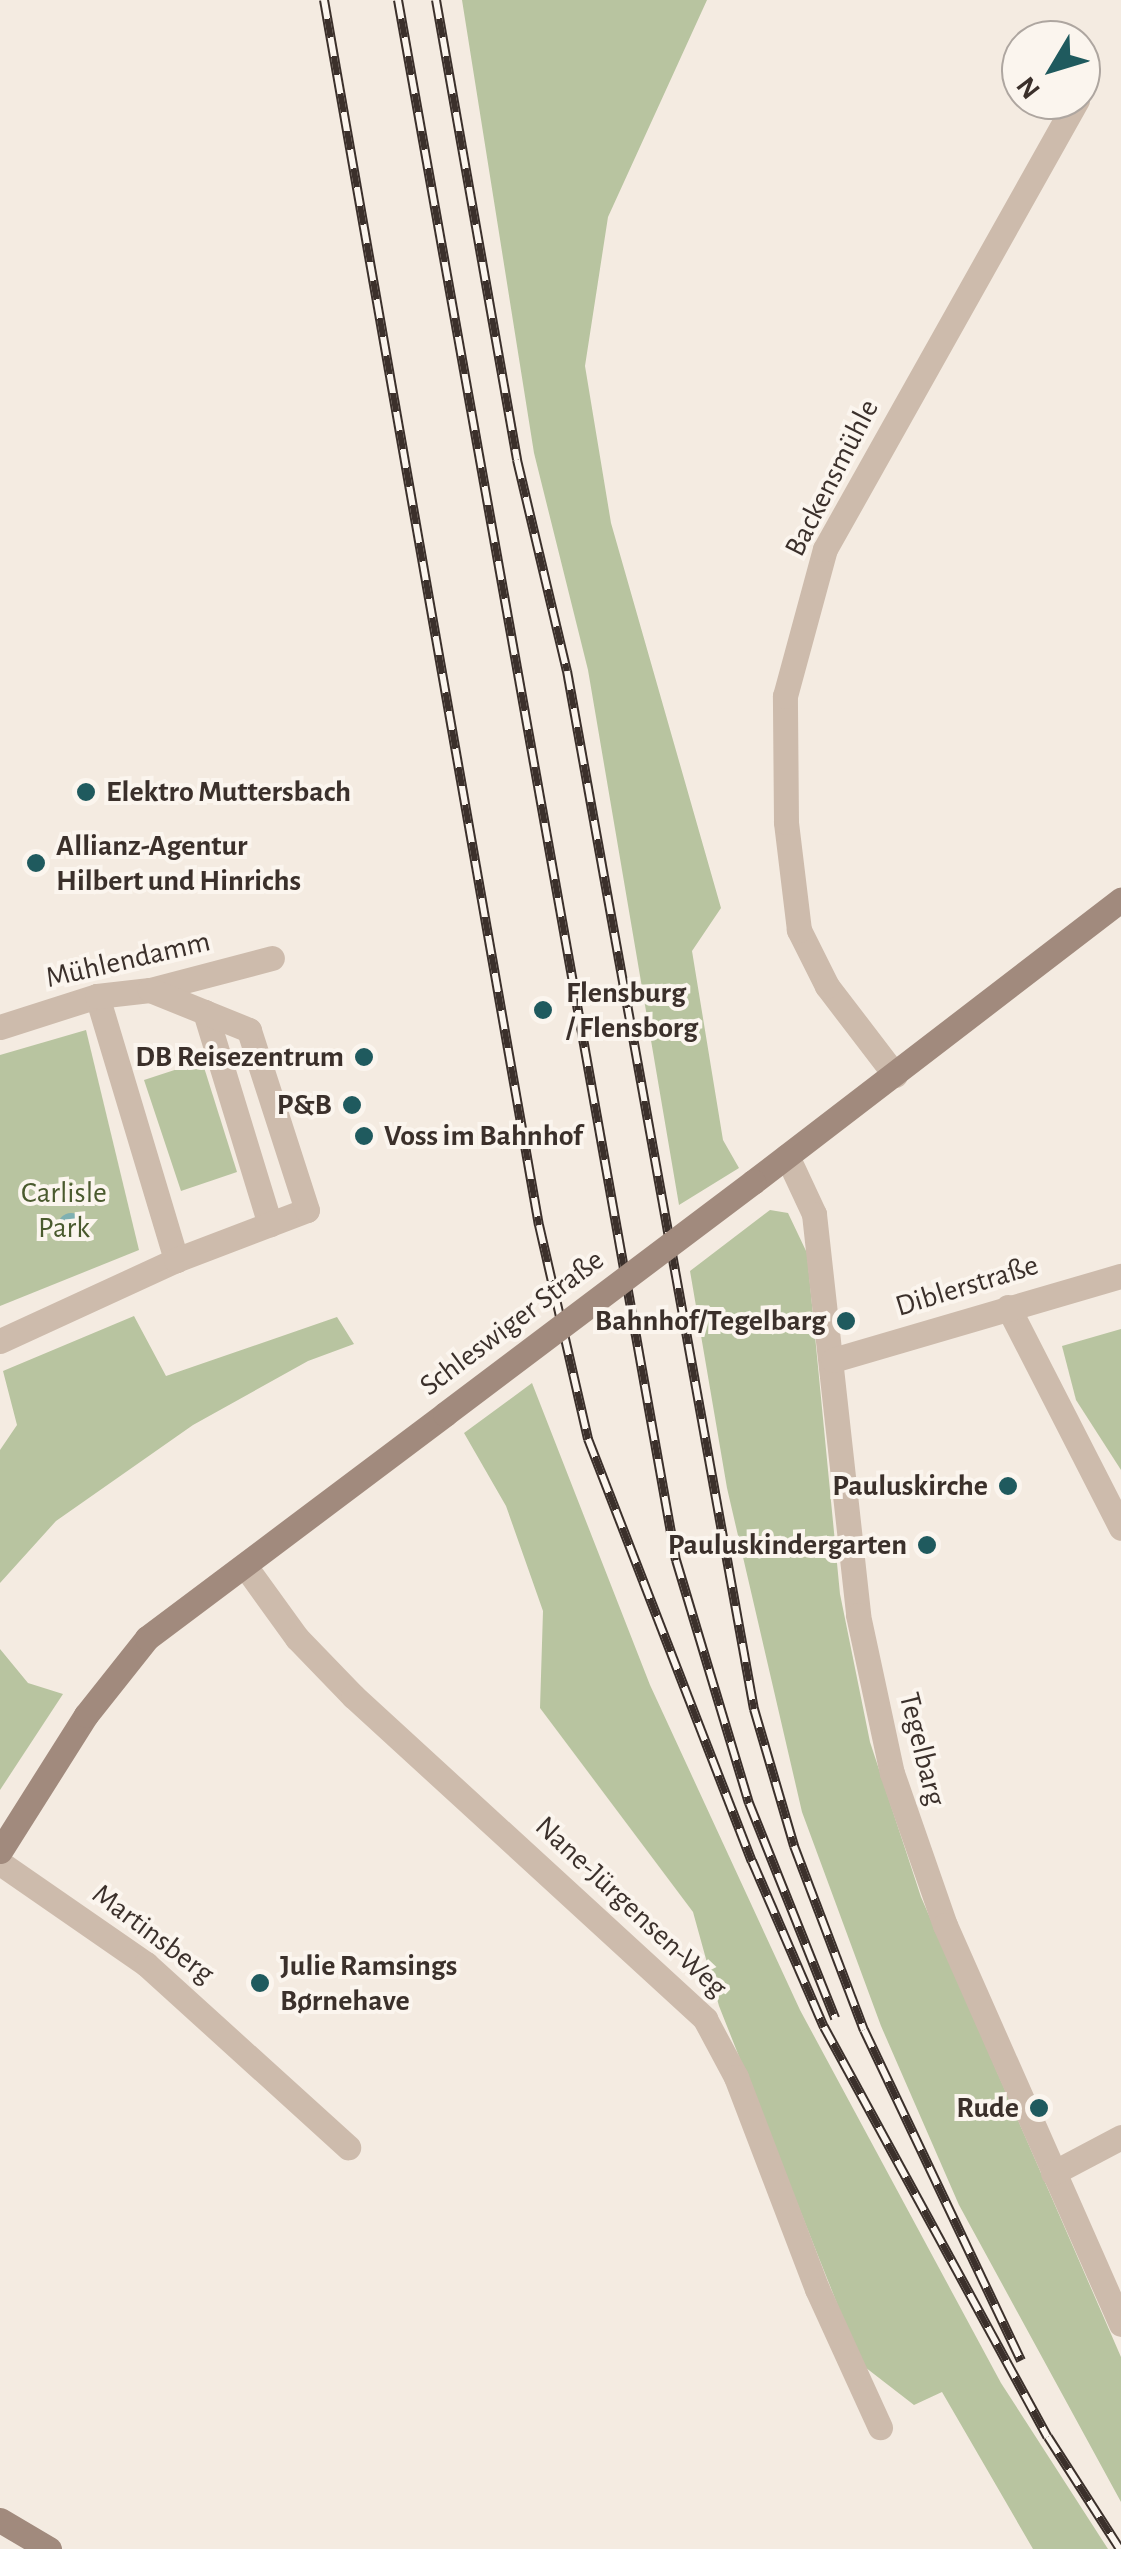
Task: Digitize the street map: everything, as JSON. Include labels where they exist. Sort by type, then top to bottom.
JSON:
[{"type":"main road","name":"Schleswiger Straße","points":[[0,1851],[116,1672],[189,1603],[245,1566],[1121,900]]},
{"type":"main road","points":[[15,2533],[49,2549]]},
{"type":"street","name":"Backensmühle","points":[[895,1075],[827,986],[799,930],[786,822],[785,696],[826,549],[1066,120]]},
{"type":"street","name":"Mühlendamm","points":[[0,1027],[97,996],[150,990],[272,958]]},
{"type":"street","points":[[0,1341],[176,1260],[307,1210],[249,1030],[150,990]]},
{"type":"street","points":[[97,996],[176,1260]]},
{"type":"street","points":[[205,1012],[270,1224]]},
{"type":"street","name":"Tegelbarg","points":[[787,1156],[814,1214],[847,1534],[881,1734],[940,1914],[1121,2324]]},
{"type":"street","name":"Diblerstraße","points":[[832,1360],[1121,1276]]},
{"type":"street","points":[[1008,1307],[1045,1387],[1121,1528]]},
{"type":"street","name":"Nane-Jürgensen-Weg","points":[[245,1566],[297,1638],[353,1696],[706,2019],[736,2078],[834,2330],[880,2427]]},
{"type":"street","name":"Martinsberg","points":[[0,1863],[146,1964],[348,2148]]},
{"type":"street","points":[[1053,2172],[1121,2137]]},
{"type":"green space","points":[[462,0],[707,0],[608,217],[585,366],[611,523],[721,908],[692,951],[723,1140],[739,1168],[679,1205],[588,670],[534,453]]},
{"type":"green space","name":"Carlisle Park","points":[[86,1030],[139,1250],[0,1306],[0,1055]]},
{"type":"green space","points":[[202,1061],[237,1172],[181,1191],[144,1080]]},
{"type":"green space","points":[[770,1210],[788,1213],[807,1253],[840,1594],[870,1742],[921,1897],[1121,2357],[1121,2502],[959,2205],[881,2026],[802,1812],[727,1488],[690,1271]]},
{"type":"green space","points":[[134,1316],[166,1376],[337,1317],[354,1344],[308,1361],[193,1425],[56,1521],[0,1583],[0,1450],[17,1425],[3,1371]]},
{"type":"green space","points":[[1121,1329],[1121,1470],[1076,1400],[1062,1346]]},
{"type":"green space","points":[[532,1383],[650,1685],[800,2010],[1001,2383],[1108,2549],[1033,2549],[942,2392],[914,2405],[861,2364],[719,2006],[693,1912],[540,1708],[543,1611],[506,1506],[464,1433]]},
{"type":"green space","points":[[0,1649],[28,1683],[63,1694],[0,1790]]},
{"type":"water","points":[[71,1213],[80,1217],[84,1226],[80,1235],[71,1239],[62,1235],[58,1226],[62,1217]]},
{"type":"railway","points":[[324,0],[539,1225],[588,1439],[752,1861],[824,2027],[1048,2437],[1120,2549]]},
{"type":"railway","points":[[398,0],[676,1560],[749,1803],[835,2018]]},
{"type":"railway","points":[[436,0],[517,460],[567,671],[754,1709],[794,1846],[864,2030],[1021,2361]]},
{"type":"place","name":"Elektro Muttersbach","points":[[86,792]]},
{"type":"place","name":"Allianz-Agentur Hilbert und Hinrichs","points":[[36,863]]},
{"type":"place","name":"Flensburg / Flensborg","points":[[543,1010]]},
{"type":"place","name":"DB Reisezentrum","points":[[364,1057]]},
{"type":"place","name":"P&B","points":[[352,1105]]},
{"type":"place","name":"Voss im Bahnhof","points":[[364,1136]]},
{"type":"place","name":"Bahnhof/Tegelbarg","points":[[846,1321]]},
{"type":"place","name":"Pauluskirche","points":[[1008,1486]]},
{"type":"place","name":"Pauluskindergarten","points":[[927,1545]]},
{"type":"place","name":"Julie Ramsings Børnehave","points":[[260,1983]]},
{"type":"place","name":"Rude","points":[[1039,2108]]}]
